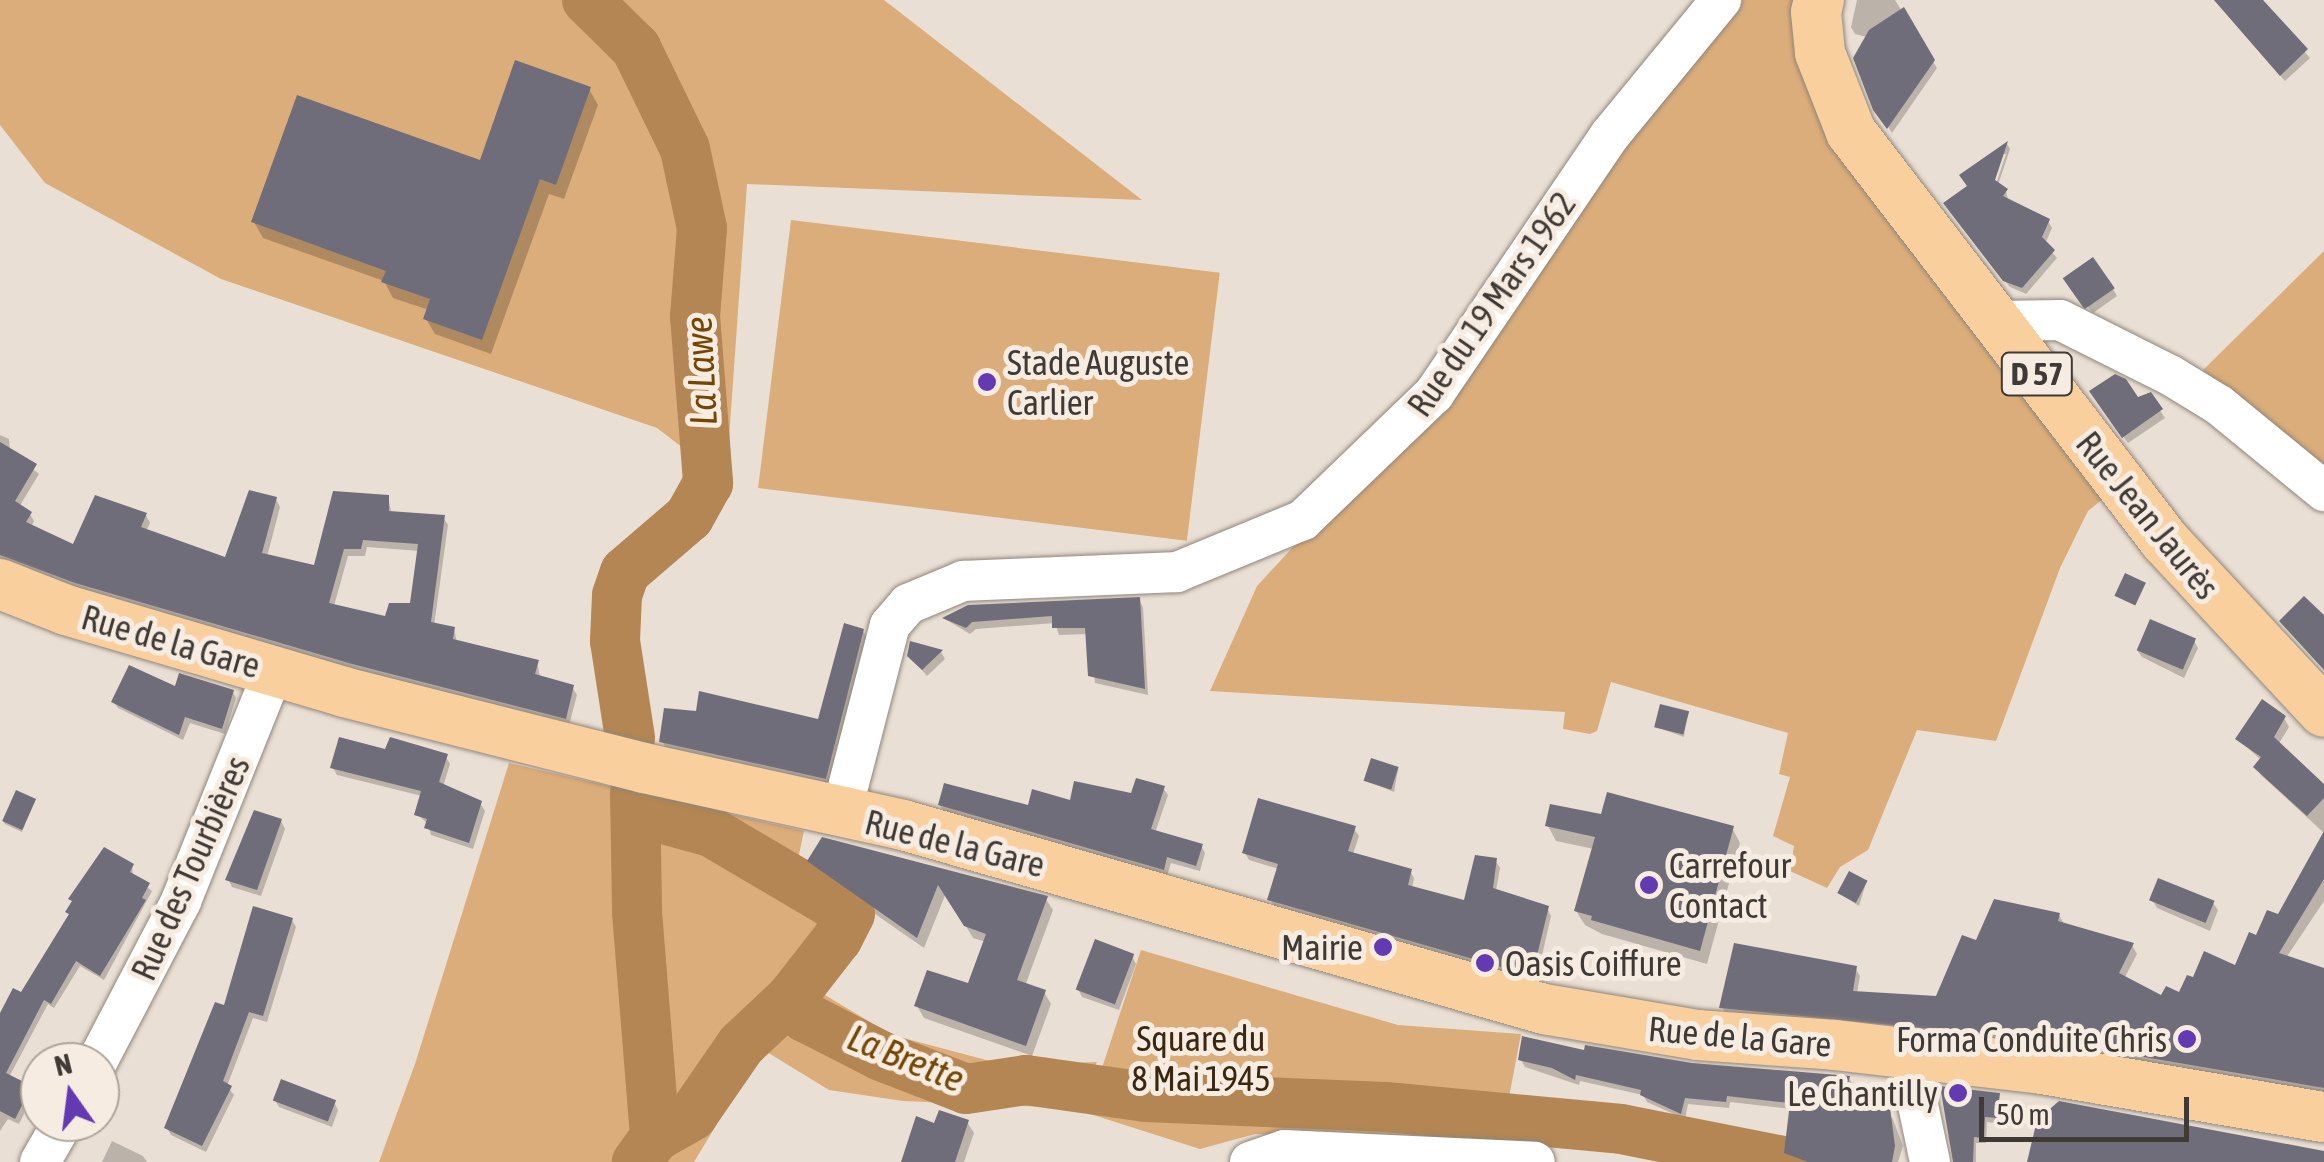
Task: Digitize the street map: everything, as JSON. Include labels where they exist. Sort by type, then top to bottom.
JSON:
[{"type":"main road","name":"Rue Jean Jaurès","points":[[1819,0],[1816,12],[1820,53],[1851,132],[2165,541],[2324,712]]},
{"type":"main road","name":"Rue de la Gare","points":[[0,584],[66,610],[274,670],[544,744],[903,825],[1583,1018],[1697,1035],[2042,1068],[2324,1117]]},
{"type":"street","name":"Rue du 19 Mars 1962","points":[[842,814],[890,625],[908,604],[963,581],[1177,572],[1302,520],[1434,394],[1610,135],[1721,0]]},
{"type":"street","points":[[1997,322],[2060,320],[2170,375],[2220,405],[2324,491]]},
{"type":"street","name":"Rue des Tourbières","points":[[107,1042],[181,901],[274,670]]},
{"type":"street","points":[[1919,1054],[1916,1089],[1930,1162]]},
{"type":"street","points":[[1250,1162],[1284,1150],[1535,1162]]},
{"type":"green space","points":[[0,0],[884,0],[1142,200],[747,184],[726,481],[657,428],[221,279],[45,183],[0,125]]},
{"type":"green space","points":[[1721,0],[1819,0],[1821,53],[2120,485],[2088,511],[2060,568],[1996,741],[1917,730],[1868,850],[1840,867],[1827,888],[1790,871],[1794,846],[1773,836],[1790,777],[1779,774],[1788,733],[1611,682],[1597,731],[1590,734],[1563,729],[1565,712],[1210,691],[1257,586],[1434,394]]},
{"type":"green space","name":"Stade Auguste Carlier","points":[[791,220],[1220,273],[1187,541],[758,488]]},
{"type":"green space","points":[[2324,251],[2324,473],[2203,370]]},
{"type":"green space","points":[[509,763],[804,831],[796,869],[864,913],[813,988],[892,1035],[1005,1065],[1097,1062],[1073,1108],[903,1101],[829,1090],[762,1049],[694,1162],[379,1162],[415,1064]]},
{"type":"green space","name":"Square du 8 Mai 1945","points":[[1141,950],[1398,1025],[1521,1034],[1500,1145],[1255,1134],[1200,1149],[1087,1113]]},
{"type":"building","points":[[2214,0],[2263,0],[2308,49],[2280,76]]},
{"type":"building","points":[[1904,7],[1935,60],[1887,129],[1873,110],[1853,58],[1869,30]]},
{"type":"building","points":[[515,60],[591,87],[556,185],[540,179],[482,340],[423,319],[430,299],[381,282],[386,271],[251,222],[297,95],[480,160]]},
{"type":"building","points":[[2008,141],[1995,180],[2008,189],[2003,196],[2050,219],[2042,237],[2055,250],[2022,288],[2003,281],[1943,203],[1967,186],[1959,175]]},
{"type":"building","points":[[2093,257],[2115,288],[2084,309],[2063,278]]},
{"type":"building","points":[[2115,374],[2126,379],[2138,397],[2151,392],[2163,409],[2122,438],[2089,391]]},
{"type":"building","points":[[0,442],[37,464],[15,501],[32,512],[26,522],[73,544],[95,495],[147,513],[141,527],[225,557],[249,490],[277,497],[262,553],[314,565],[333,491],[389,495],[389,511],[445,515],[431,622],[455,627],[453,639],[539,660],[535,674],[574,685],[566,719],[352,664],[75,583],[0,555]],"holes":[[[363,540],[418,544],[410,603],[389,603],[385,616],[329,603],[344,549],[361,549]]]},
{"type":"building","points":[[2125,573],[2146,583],[2135,605],[2114,596]]},
{"type":"building","points":[[2304,596],[2324,615],[2324,670],[2279,621]]},
{"type":"building","points":[[1140,597],[1145,689],[1088,676],[1085,628],[1052,628],[1052,616],[972,622],[966,628],[942,618],[968,605]]},
{"type":"building","points":[[2150,619],[2196,639],[2183,670],[2137,650]]},
{"type":"building","points":[[844,623],[864,629],[826,779],[659,742],[664,708],[696,711],[699,691],[818,719]]},
{"type":"building","points":[[910,641],[943,650],[922,670],[907,656]]},
{"type":"building","points":[[129,665],[175,686],[179,673],[234,690],[222,729],[185,717],[179,735],[111,702]]},
{"type":"building","points":[[2262,699],[2286,716],[2274,737],[2324,784],[2324,798],[2307,816],[2253,767],[2261,757],[2235,739]]},
{"type":"building","points":[[1660,704],[1689,711],[1683,735],[1654,727]]},
{"type":"building","points":[[339,737],[385,749],[390,737],[448,754],[439,782],[482,801],[469,843],[424,828],[427,819],[414,815],[421,791],[330,768]]},
{"type":"building","points":[[1371,758],[1399,767],[1391,790],[1364,781]]},
{"type":"building","points":[[1136,778],[1165,786],[1151,829],[1203,844],[1196,866],[1167,857],[1164,870],[938,805],[944,783],[1028,805],[1032,789],[1070,800],[1074,781],[1131,793]]},
{"type":"building","points":[[16,790],[36,799],[22,830],[2,821]]},
{"type":"building","points":[[1607,792],[1734,826],[1700,951],[1591,920],[1592,916],[1574,911],[1595,837],[1545,826],[1550,804],[1601,814]]},
{"type":"building","points":[[1258,798],[1356,826],[1348,851],[1412,869],[1408,885],[1464,900],[1475,855],[1497,858],[1493,888],[1549,906],[1532,976],[1267,900],[1278,864],[1242,853]]},
{"type":"building","points":[[254,810],[282,819],[257,890],[225,880]]},
{"type":"building","points":[[2324,831],[2324,879],[2279,953],[2324,968],[2324,1088],[2045,1040],[1719,1008],[1734,943],[1857,966],[1853,991],[1936,996],[1962,935],[1976,940],[1994,899],[2060,913],[2058,921],[2134,943],[2119,973],[2161,995],[2166,986],[2179,992],[2187,975],[2193,977],[2204,951],[2235,965],[2249,932],[2256,935],[2267,910],[2278,914]]},
{"type":"building","points":[[822,837],[1048,896],[1017,980],[1046,990],[1026,1046],[914,1006],[927,970],[968,983],[986,934],[964,926],[938,885],[917,938],[807,861]]},
{"type":"building","points":[[104,847],[134,864],[130,872],[150,883],[142,898],[146,900],[100,976],[76,961],[51,1004],[44,1000],[6,1073],[20,1080],[20,1109],[15,1119],[0,1111],[0,1013],[13,988],[21,992],[69,914],[65,912],[72,901],[68,899]]},
{"type":"building","points":[[1849,871],[1868,881],[1856,903],[1837,893]]},
{"type":"building","points":[[2158,878],[2215,901],[2206,923],[2149,900]]},
{"type":"building","points":[[253,906],[293,918],[263,1016],[249,1012],[223,1081],[232,1086],[202,1146],[164,1128],[215,1002],[224,1005]]},
{"type":"building","points":[[1095,939],[1134,954],[1115,1004],[1076,989]]},
{"type":"building","points":[[1522,1036],[1584,1050],[1585,1045],[1692,1063],[1850,1076],[1843,1103],[1888,1092],[1895,1146],[1892,1162],[1808,1162],[1784,1153],[1790,1103],[1727,1096],[1726,1102],[1685,1098],[1681,1114],[1640,1095],[1641,1090],[1576,1075],[1575,1080],[1552,1068],[1518,1060]]},
{"type":"building","points":[[281,1079],[336,1100],[328,1122],[273,1100]]},
{"type":"building","points":[[1940,1086],[2000,1093],[1997,1118],[1985,1117],[1984,1138],[1974,1137],[1973,1162],[1953,1162]]},
{"type":"building","points":[[2059,1101],[2324,1151],[2324,1162],[2027,1162],[2037,1120]]},
{"type":"building","points":[[939,1110],[969,1120],[955,1162],[901,1162],[916,1116],[934,1123]]},
{"type":"waterway","name":"La Lawe","points":[[587,0],[636,48],[685,149],[702,228],[695,316],[708,483],[689,517],[625,572],[617,595],[615,641],[630,738]]},
{"type":"waterway","name":"La Lawe","points":[[635,792],[637,912],[655,1137],[637,1162]]},
{"type":"waterway","name":"La Brette","points":[[638,812],[711,832],[850,914],[837,939],[791,998],[805,1017],[881,1056],[966,1089],[1026,1080],[1146,1097],[1386,1107],[1621,1129],[1787,1162]]},
{"type":"waterway","points":[[655,1137],[692,1116],[741,1045],[791,998]]},
{"type":"place","name":"Stade Auguste Carlier","points":[[987,382]]},
{"type":"place","name":"Carrefour Contact","points":[[1649,885]]},
{"type":"place","name":"Mairie","points":[[1383,947]]},
{"type":"place","name":"Oasis Coiffure","points":[[1485,963]]},
{"type":"place","name":"Forma Conduite Chris","points":[[2187,1039]]},
{"type":"place","name":"Le Chantilly","points":[[1958,1093]]}]
